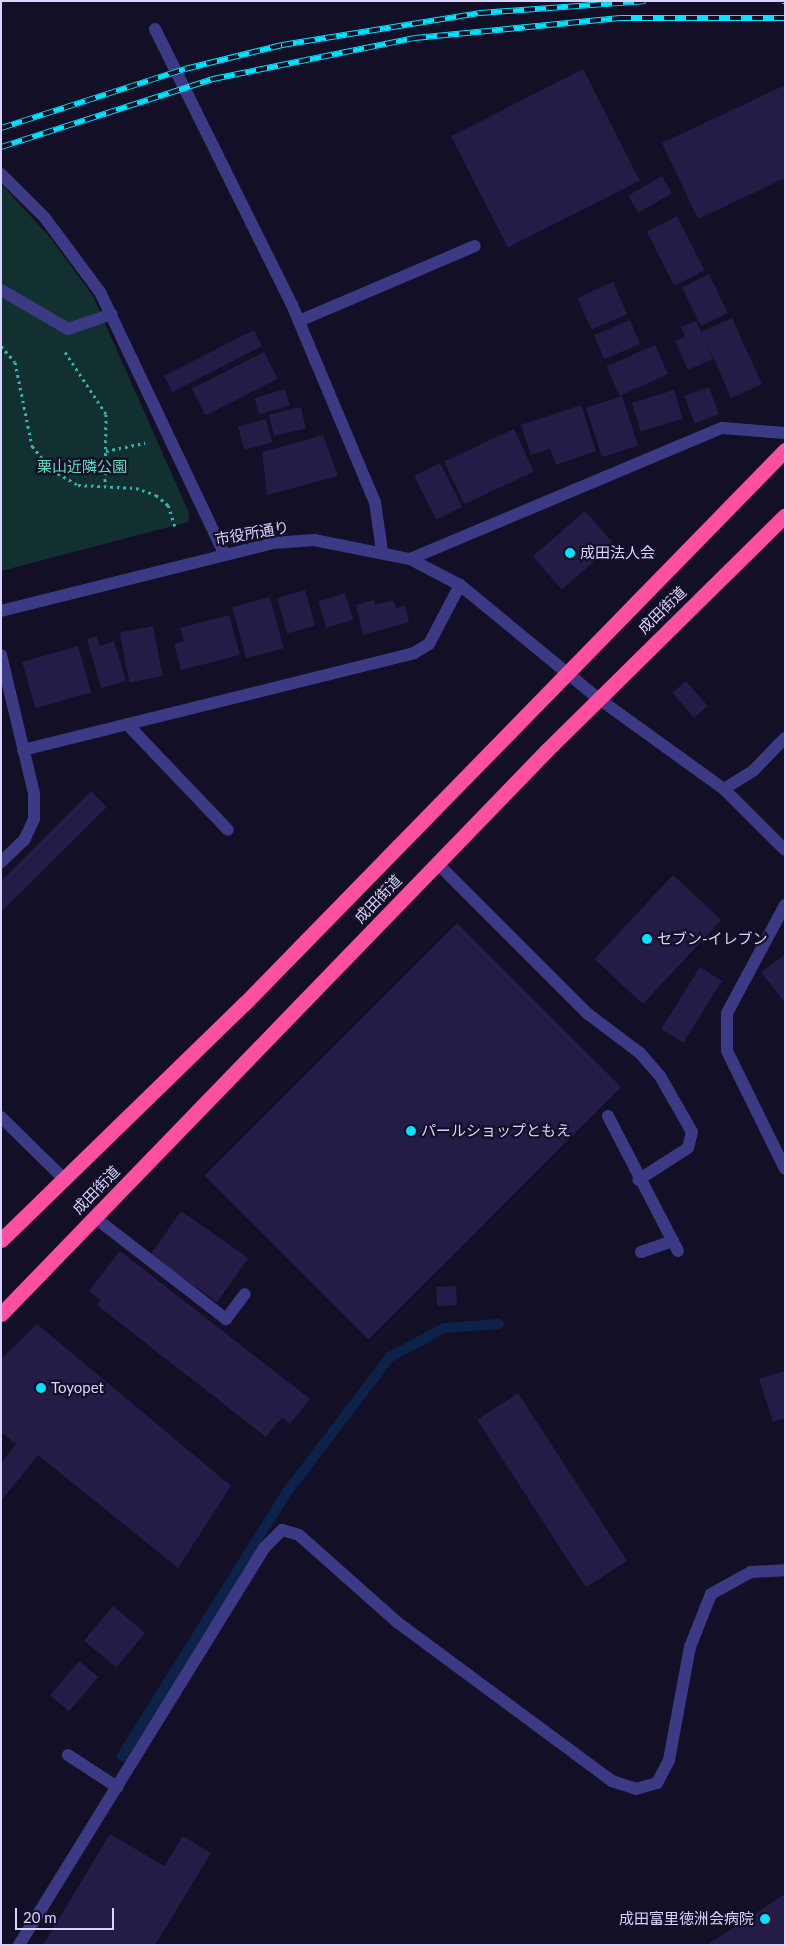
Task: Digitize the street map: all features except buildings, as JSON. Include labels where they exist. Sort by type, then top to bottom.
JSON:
[{"type":"highway","name":"成田街道","points":[[1,1240],[244,1003],[565,672],[785,450]]},
{"type":"highway","name":"成田街道","points":[[1,1314],[437,863],[785,514]]},
{"type":"street","points":[[155,29],[299,321],[375,502],[382,551]]},
{"type":"street","points":[[1,174],[45,218],[112,314],[224,552]]},
{"type":"street","points":[[299,321],[474,246]]},
{"type":"street","points":[[1,290],[68,329],[112,314]]},
{"type":"street","points":[[410,559],[722,428],[785,433]]},
{"type":"street","name":"市役所通り","points":[[1,611],[224,552],[314,540],[382,551],[410,559],[460,585],[599,699],[724,789],[785,850]]},
{"type":"street","points":[[24,750],[414,653],[429,644],[460,585]]},
{"type":"street","points":[[1,655],[34,794],[34,819],[24,840],[1,862]]},
{"type":"street","points":[[127,724],[228,830]]},
{"type":"street","points":[[724,789],[752,771],[785,738]]},
{"type":"street","points":[[437,863],[588,1014],[640,1053],[660,1076],[692,1132],[688,1148],[638,1180]]},
{"type":"street","points":[[785,905],[727,1012],[727,1051],[785,1169]]},
{"type":"street","points":[[608,1116],[638,1180],[675,1246],[641,1252]]},
{"type":"street","points":[[1,1117],[64,1179]]},
{"type":"street","points":[[94,1217],[226,1319],[245,1294]]},
{"type":"street","points":[[19,1945],[265,1547],[282,1530],[299,1535],[397,1622],[612,1781],[636,1790],[657,1783],[669,1760],[690,1647],[711,1594],[751,1572],[785,1570]]},
{"type":"street","points":[[68,1755],[117,1787]]},
{"type":"path","points":[[68,329],[61,345],[106,414],[105,486]]},
{"type":"path","points":[[1,346],[15,362],[32,446],[52,470],[78,485],[136,488],[156,495],[168,505],[174,526]]},
{"type":"path","points":[[106,451],[149,442]]},
{"type":"green space","name":"栗山近隣公園","points":[[1,184],[49,236],[93,296],[189,513],[188,522],[1,571]]},
{"type":"waterway","points":[[122,1756],[287,1492],[390,1357],[444,1328],[499,1324]]},
{"type":"railway","points":[[1,128],[185,69],[282,45],[480,13],[646,1]]},
{"type":"railway","points":[[1,147],[213,79],[415,38],[620,18],[785,18]]},
{"type":"place","name":"成田法人会","points":[[570,553]]},
{"type":"place","name":"セブン-イレブン","points":[[647,939]]},
{"type":"place","name":"パールショップともえ","points":[[411,1131]]},
{"type":"place","name":"Toyopet","points":[[41,1388]]},
{"type":"place","name":"成田富里徳洲会病院","points":[[765,1919]]}]
